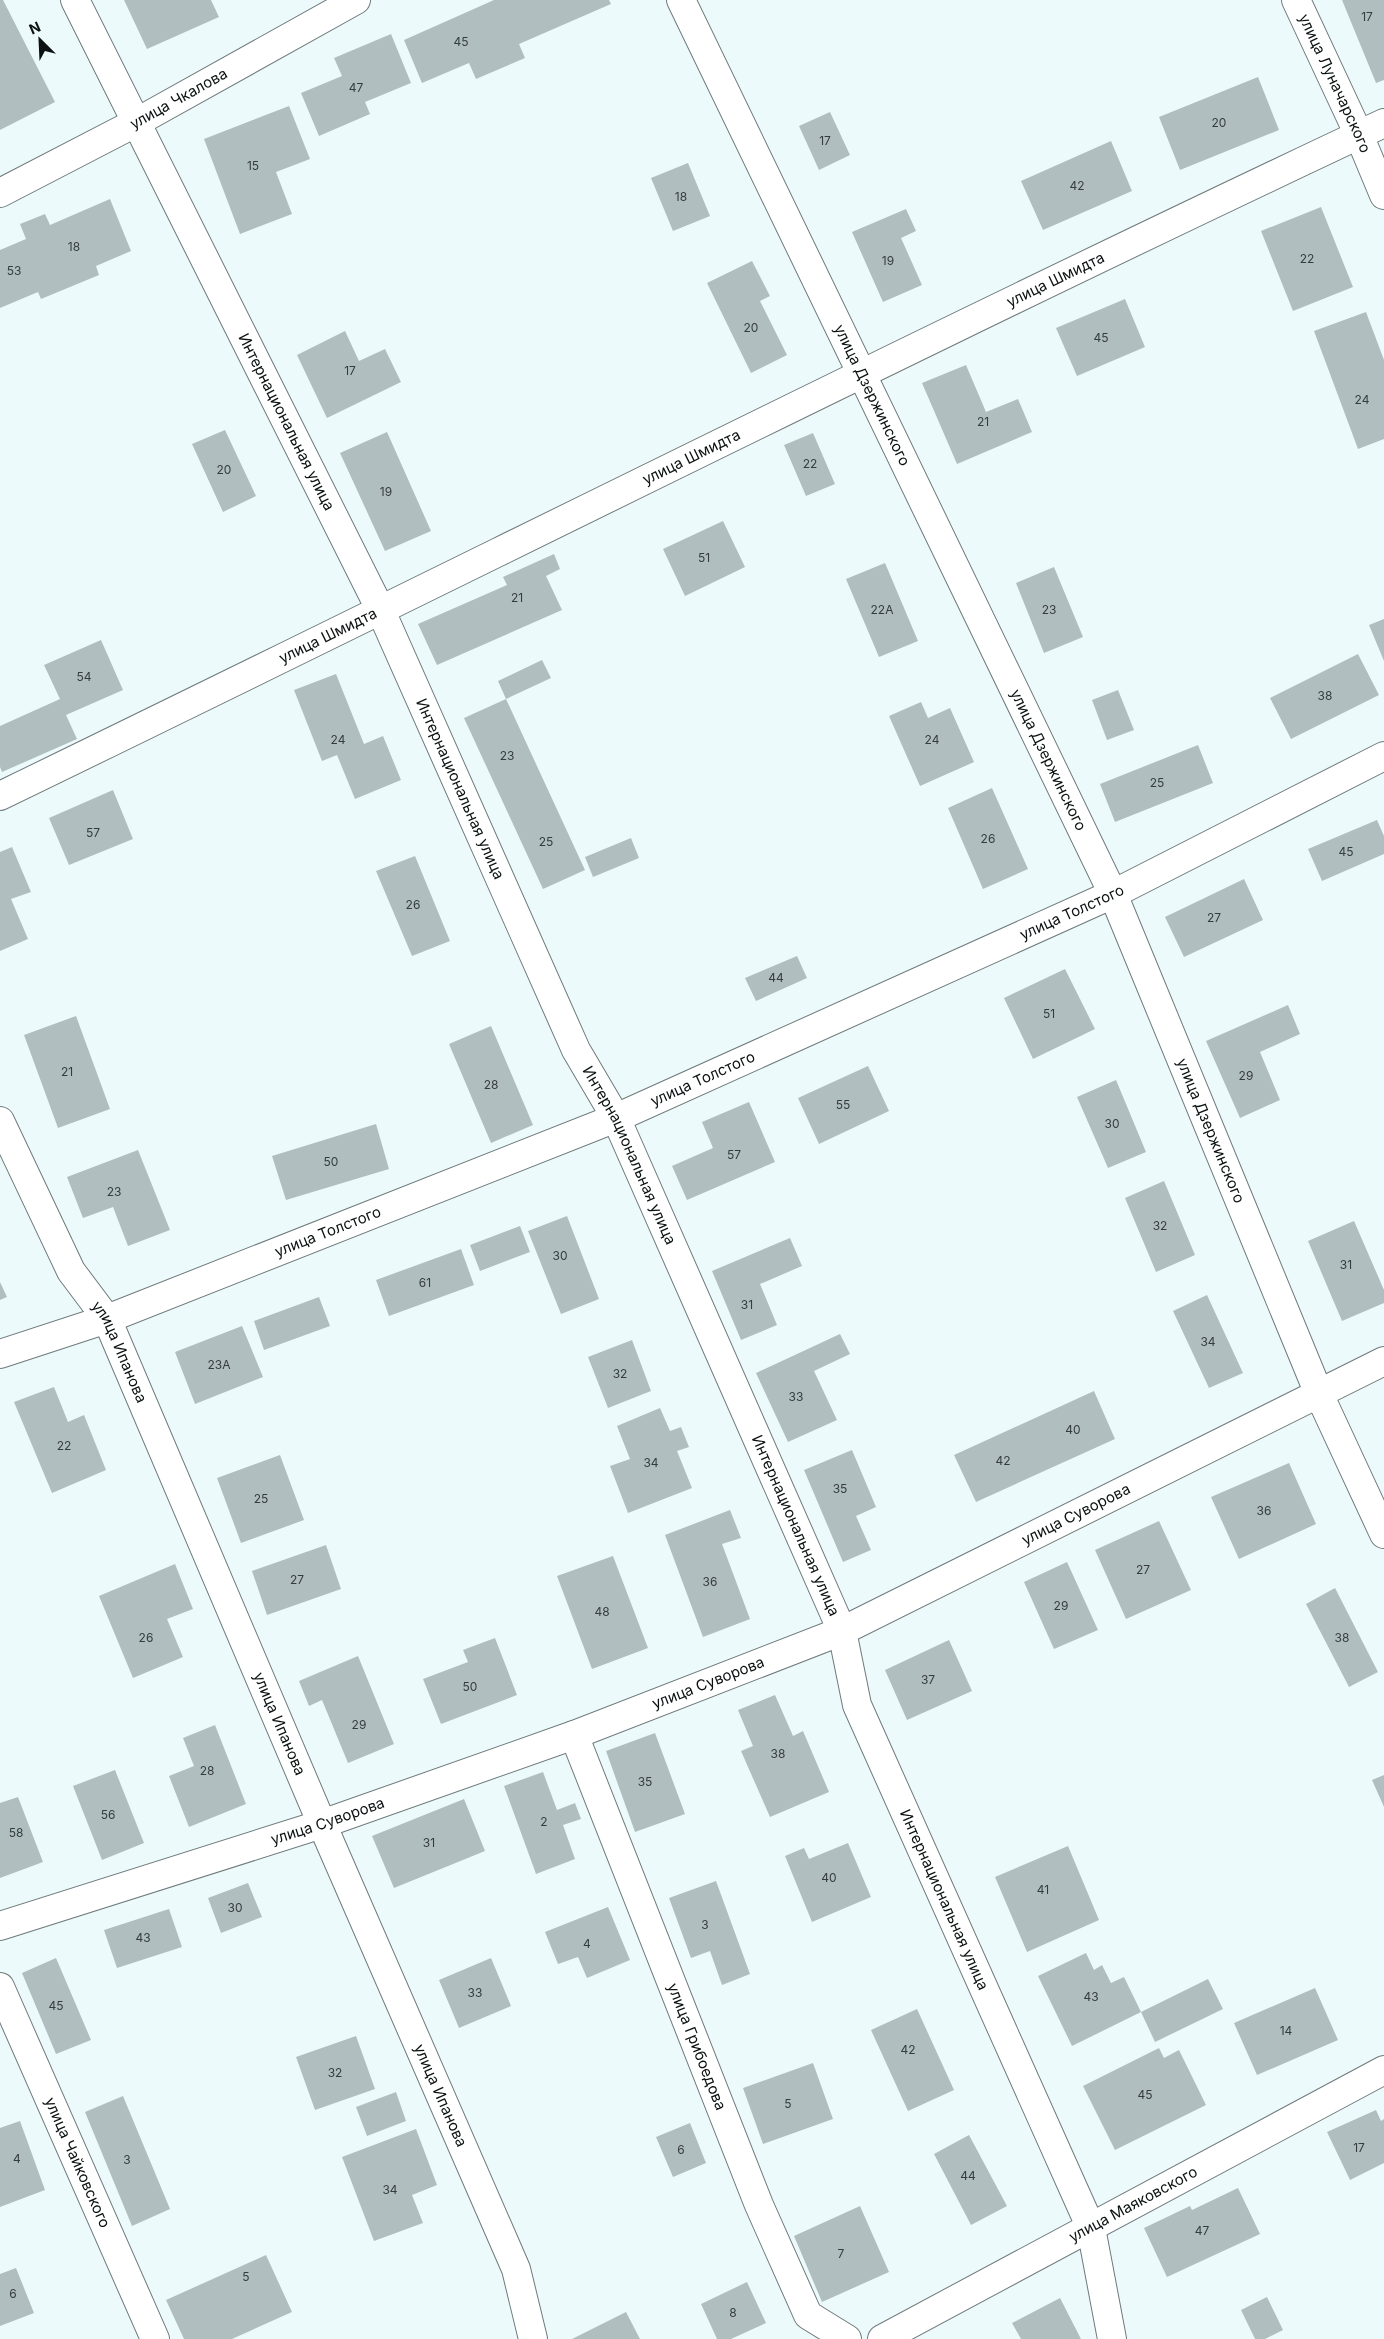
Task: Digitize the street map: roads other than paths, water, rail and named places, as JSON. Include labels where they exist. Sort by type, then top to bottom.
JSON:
[{"type":"street","name":"Интернациональная улица","points":[[75,0],[381,611],[576,1050],[616,1118],[842,1631],[857,1705],[1091,2228],[1112,2339]]},
{"type":"street","name":"улица Чкалова","points":[[0,193],[137,122],[356,0]]},
{"type":"street","name":"улица Дзержинского","points":[[681,0],[1113,894],[1319,1394],[1384,1534]]},
{"type":"street","name":"улица Луначарского","points":[[1296,0],[1359,134],[1384,195]]},
{"type":"street","name":"улица Шмидта","points":[[0,796],[381,611],[860,373],[1384,123]]},
{"type":"street","name":"улица Толстого","points":[[0,1354],[107,1319],[616,1118],[1113,894],[1384,756]]},
{"type":"street","name":"улица Ипанова","points":[[0,1121],[70,1271],[107,1319],[322,1824],[516,2269],[533,2339]]},
{"type":"street","name":"улица Суворова","points":[[0,1926],[322,1824],[574,1734],[842,1631],[1384,1361]]},
{"type":"street","name":"улица Грибоедова","points":[[574,1734],[766,2222],[808,2315],[847,2339]]},
{"type":"street","name":"улица Чайковского","points":[[0,1987],[155,2339]]},
{"type":"street","name":"улица Маяковского","points":[[882,2339],[1384,2070]]}]
